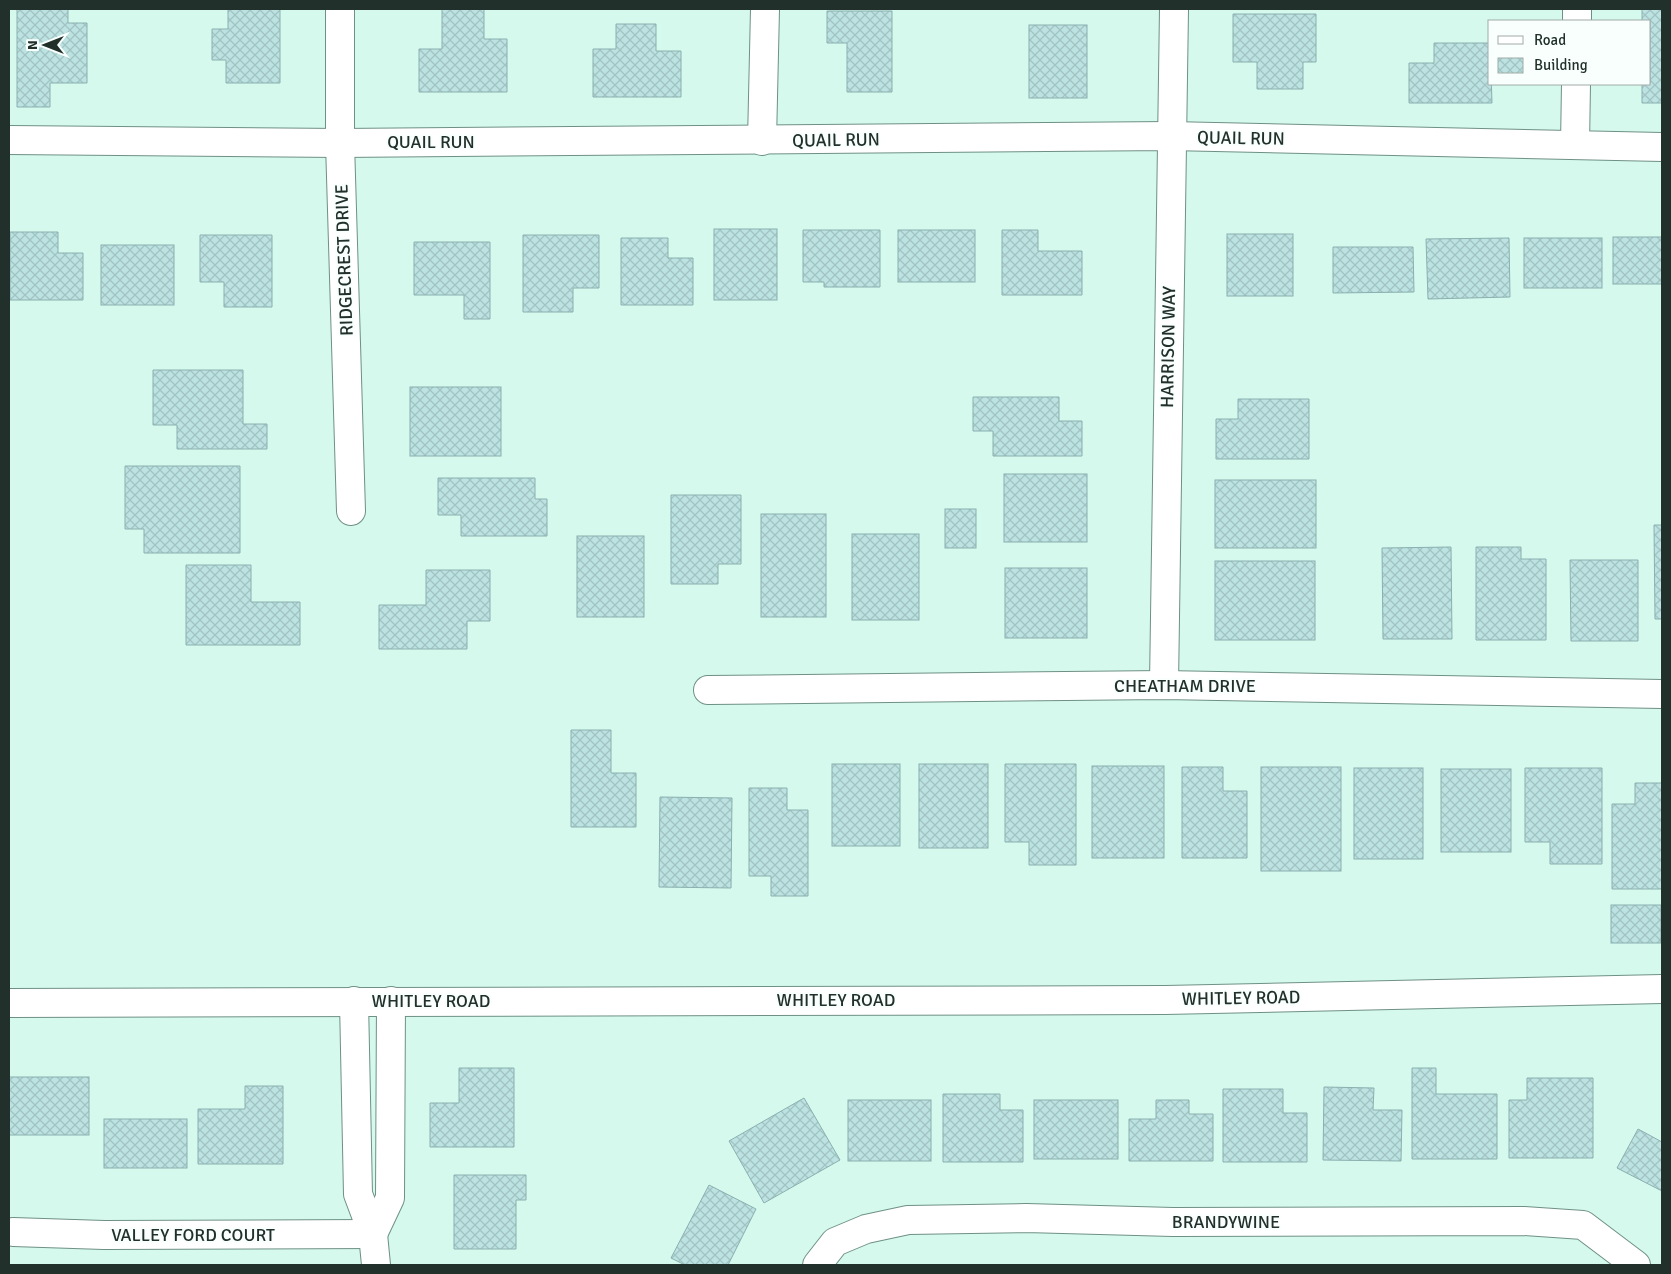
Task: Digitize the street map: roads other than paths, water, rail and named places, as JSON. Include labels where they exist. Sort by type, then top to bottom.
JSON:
[{"type":"street","name":"RIDGECREST DRIVE","points":[[340,9],[340,143],[351,511]]},
{"type":"street","points":[[762,141],[765,9]]},
{"type":"street","name":"HARRISON WAY","points":[[1164,685],[1170,136],[1174,9]]},
{"type":"street","points":[[1575,145],[1576,85]]},
{"type":"street","name":"QUAIL RUN","points":[[9,140],[340,143],[762,141],[1170,136],[1662,147]]},
{"type":"street","name":"CHEATHAM DRIVE","points":[[708,690],[1164,685],[1662,694]]},
{"type":"street","name":"WHITLEY ROAD","points":[[9,1003],[1165,1000],[1662,989]]},
{"type":"street","points":[[354,1001],[358,1194],[373,1234],[376,1265]]},
{"type":"street","points":[[373,1234],[390,1198],[392,1001]]},
{"type":"street","name":"BRANDYWINE","points":[[817,1265],[835,1242],[874,1227],[908,1220],[1026,1218],[1173,1222],[1524,1221],[1583,1225],[1636,1265]]},
{"type":"street","name":"VALLEY FORD COURT","points":[[13,1232],[104,1235],[373,1234]]}]
